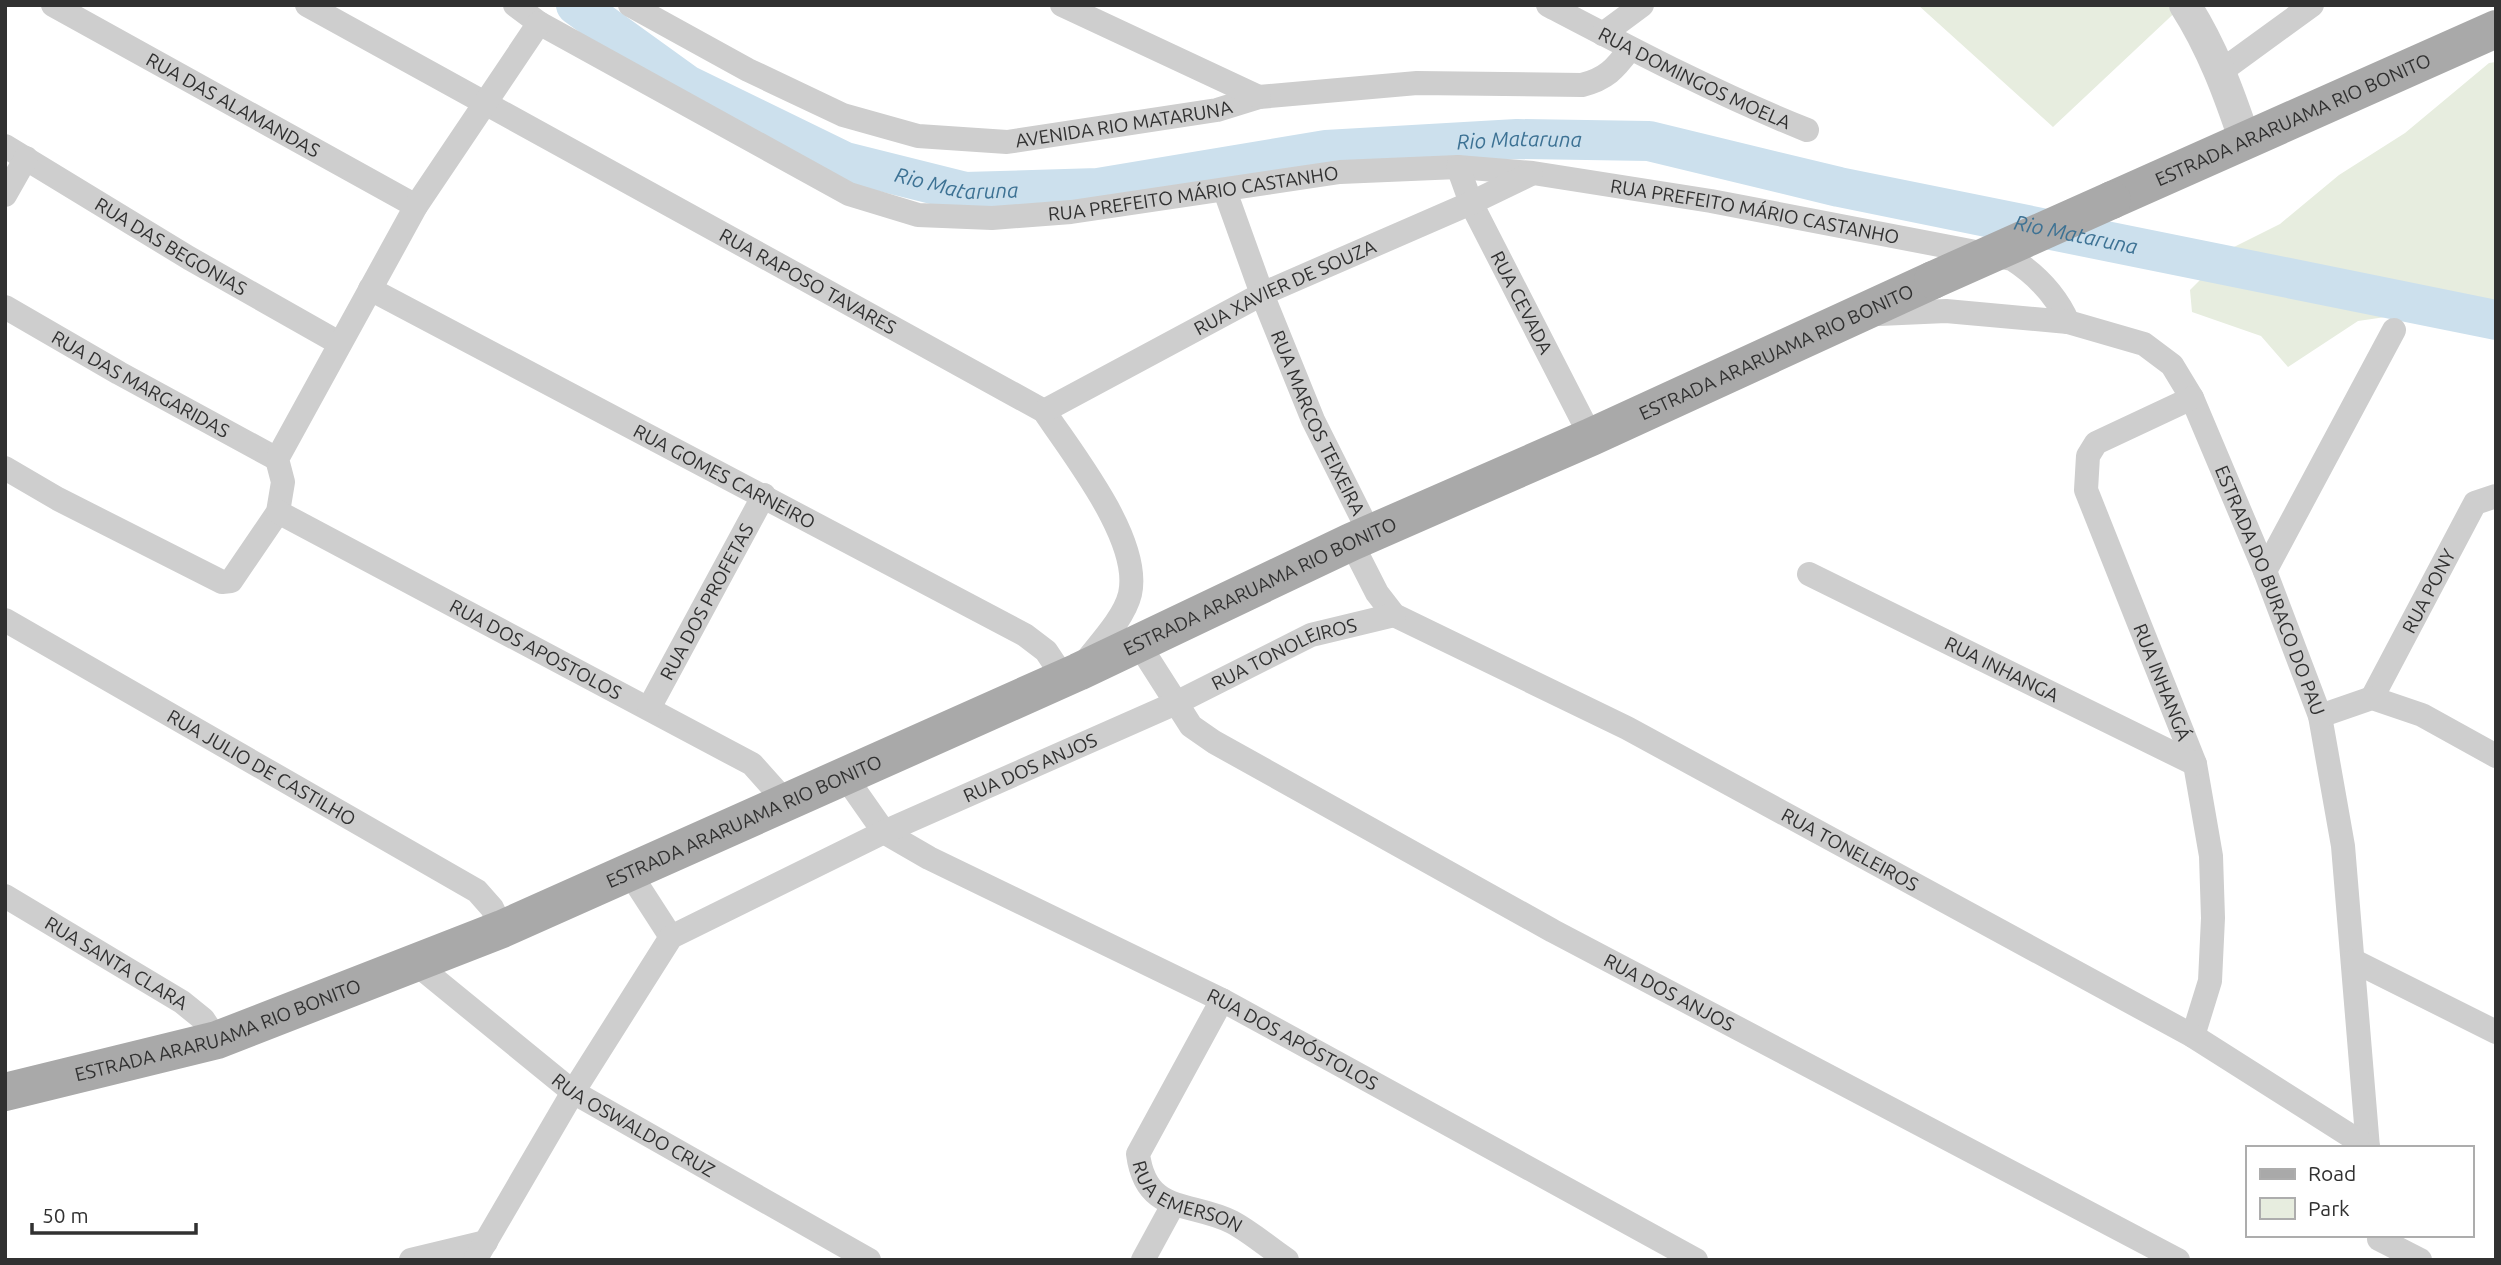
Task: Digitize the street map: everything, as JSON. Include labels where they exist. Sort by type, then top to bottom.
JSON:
[{"type":"main road","name":"ESTRADA ARARUAMA RIO BONITO","points":[[5,1092],[217,1040],[502,929],[1071,675],[1360,538],[1591,437],[1933,280],[2496,29]]},
{"type":"street","name":"RUA DAS ALAMANDAS","points":[[53,5],[416,206]]},
{"type":"street","name":"RUA RAPOSO TAVARES","points":[[307,5],[1044,411],[1090,480],[1117,529],[1133,569],[1130,596],[1071,675]]},
{"type":"street","name":"RUA PREFEITO MÁRIO CASTANHO","points":[[515,5],[539,23],[849,194],[918,215],[992,218],[1058,213],[1225,191],[1340,172],[1458,167],[1532,173],[1711,201],[1920,239],[2012,259],[2036,274],[2061,307],[2068,322]]},
{"type":"street","name":"AVENIDA RIO MATARUNA","points":[[630,5],[748,70],[843,115],[918,136],[1007,142],[1192,115],[1259,97],[1417,83],[1582,85],[1600,80],[1613,72],[1629,50]]},
{"type":"street","points":[[1062,5],[1259,97]]},
{"type":"street","name":"RUA DOMINGOS MOELA","points":[[1548,5],[1629,50],[1741,104],[1807,130]]},
{"type":"street","points":[[1603,34],[1642,5]]},
{"type":"street","points":[[2185,5],[2202,31],[2245,141]]},
{"type":"street","points":[[2220,72],[2312,5]]},
{"type":"street","points":[[5,468],[58,499],[222,582],[231,580],[239,573],[278,512],[283,482],[277,459],[340,343],[416,206],[539,23]]},
{"type":"street","points":[[5,195],[16,152]]},
{"type":"street","name":"RUA DAS BEGONIAS","points":[[16,152],[189,258],[340,343]]},
{"type":"street","name":"RUA CEVADA","points":[[1458,167],[1471,203],[1591,437]]},
{"type":"street","name":"RUA XAVIER DE SOUZA","points":[[1044,411],[1262,293],[1471,203],[1532,173]]},
{"type":"street","name":"RUA MARCOS TEIXEIRA","points":[[1225,191],[1262,293],[1360,538]]},
{"type":"street","name":"RUA GOMES CARNEIRO","points":[[370,289],[1025,635],[1071,675]]},
{"type":"street","name":"RUA DAS MARGARIDAS","points":[[5,307],[277,459]]},
{"type":"street","name":"ESTRADA DO BURACO DO PAU","points":[[1857,315],[1946,311],[2068,322],[2144,344],[2172,365],[2192,398],[2265,571],[2320,716],[2343,846],[2368,1146]]},
{"type":"street","points":[[2265,571],[2394,330]]},
{"type":"street","name":"RUA INHANGÁ","points":[[2192,398],[2096,443],[2088,456],[2086,490],[2195,764],[2211,856],[2213,918],[2210,981],[2193,1036]]},
{"type":"street","name":"RUA DOS PROFETAS","points":[[649,708],[764,495]]},
{"type":"street","name":"RUA PONY","points":[[2372,698],[2475,503],[2496,496]]},
{"type":"street","name":"RUA DOS APOSTOLOS","points":[[278,512],[751,764],[785,801]]},
{"type":"street","name":"RUA TONELEIROS","points":[[1360,538],[1377,593],[1394,615],[1627,727],[2193,1036],[2365,1146]]},
{"type":"street","name":"RUA INHANGA","points":[[1809,574],[2195,764]]},
{"type":"street","name":"RUA TONOLEIROS","points":[[1177,703],[1311,635],[1394,615]]},
{"type":"street","name":"RUA JULIO DE CASTILHO","points":[[5,620],[477,891],[492,908],[502,929]]},
{"type":"street","name":"RUA DOS ANJOS","points":[[1138,643],[1191,726],[1214,743],[1553,931],[2178,1260]]},
{"type":"street","points":[[2320,716],[2372,698],[2422,715],[2496,756]]},
{"type":"street","name":"RUA DOS ANJOS","points":[[884,832],[1177,703]]},
{"type":"street","name":"RUA DOS APÓSTOLOS","points":[[844,775],[884,832],[929,858],[1222,1000],[1696,1260]]},
{"type":"street","points":[[411,1260],[480,1251],[573,1092],[671,937],[884,832]]},
{"type":"street","points":[[629,872],[671,937]]},
{"type":"street","name":"RUA SANTA CLARA","points":[[5,896],[182,1002],[203,1019],[217,1040]]},
{"type":"street","points":[[2354,961],[2496,1032]]},
{"type":"street","name":"RUA OSWALDO CRUZ","points":[[415,963],[573,1092],[869,1260]]},
{"type":"street","name":"RUA EMERSON","points":[[1222,1000],[1138,1154],[1141,1176],[1151,1189],[1172,1205],[1211,1214],[1233,1223],[1287,1260]]},
{"type":"street","points":[[1143,1260],[1172,1205]]},
{"type":"street","points":[[2380,1245],[2420,1260]]},
{"type":"green space","points":[[1918,5],[2183,5],[2053,127]]},
{"type":"green space","points":[[2496,62],[2496,301],[2358,321],[2288,367],[2261,336],[2192,312],[2190,290],[2232,248],[2280,224],[2339,175],[2405,133],[2489,63]]},
{"type":"waterway","name":"Rio Mataruna","points":[[576,5],[687,85],[845,162],[965,192],[1098,188],[1326,150],[1517,139],[1649,141],[1839,187],[2496,320]]}]
